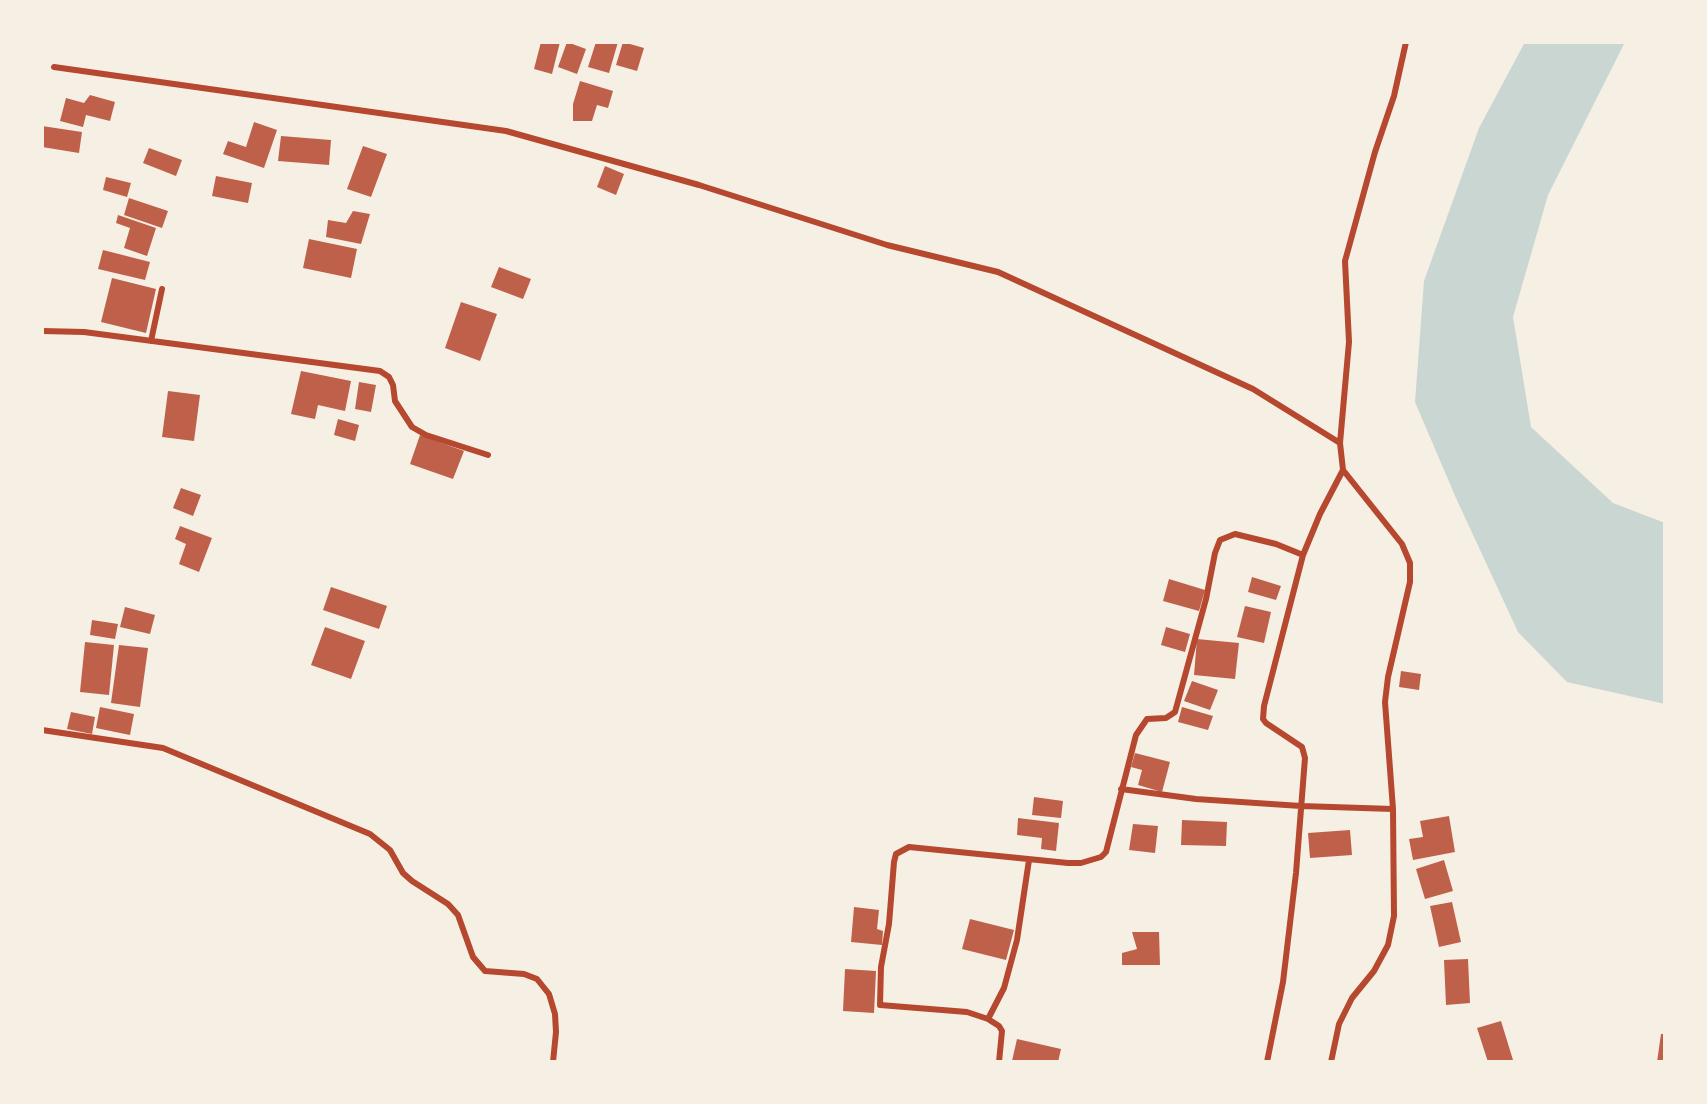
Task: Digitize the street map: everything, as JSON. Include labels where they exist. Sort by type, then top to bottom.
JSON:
[{"type":"street","points":[[1331,1062],[1339,1024],[1352,998],[1374,971],[1388,945],[1394,916],[1393,809],[1385,702],[1409,582],[1410,563],[1402,544],[1343,470],[1340,443],[1349,342],[1345,261],[1375,152],[1394,96],[1406,42]]},
{"type":"street","points":[[54,67],[506,131],[699,185],[887,246],[998,272],[1253,389],[1340,443]]},
{"type":"street","points":[[151,341],[162,289]]},
{"type":"street","points":[[42,331],[84,332],[380,371],[389,377],[395,401],[412,427],[426,435],[488,455]]},
{"type":"street","points":[[1266,1062],[1283,982],[1296,873],[1304,752],[1302,747],[1266,723],[1263,714],[1303,555],[1343,470]]},
{"type":"street","points":[[999,1062],[1002,1031],[988,1019],[967,1012],[880,1005],[881,967],[889,924],[896,854],[909,847],[1081,863],[1101,857],[1106,852],[1136,735],[1143,723],[1151,717],[1166,718],[1175,712],[1206,599],[1214,553],[1220,540],[1235,534],[1276,544],[1303,555]]},
{"type":"street","points":[[42,730],[163,748],[370,834],[390,850],[403,873],[448,904],[458,915],[473,957],[485,971],[524,974],[537,979],[548,994],[555,1014],[553,1062]]},
{"type":"street","points":[[1121,789],[1196,799],[1393,809]]},
{"type":"street","points":[[988,1019],[1004,988],[1017,940],[1029,860]]},
{"type":"shaded area","points":[[1525,42],[1625,42],[1548,195],[1513,317],[1531,427],[1613,503],[1665,523],[1665,704],[1567,682],[1518,632],[1415,402],[1424,281],[1479,128]]},
{"type":"building","points":[[541,42],[560,42],[552,74],[534,69]]},
{"type":"building","points":[[567,42],[586,49],[577,74],[558,67]]},
{"type":"building","points":[[596,42],[618,42],[609,73],[588,67]]},
{"type":"building","points":[[623,42],[644,48],[637,71],[616,65]]},
{"type":"building","points":[[580,81],[613,91],[608,108],[597,105],[592,121],[573,121],[573,104]]},
{"type":"building","points":[[90,95],[115,102],[110,121],[86,115],[83,127],[60,121],[66,98],[84,103]]},
{"type":"building","points":[[254,122],[277,130],[264,168],[223,154],[228,141],[246,147]]},
{"type":"building","points":[[42,126],[82,132],[79,153],[42,147]]},
{"type":"building","points":[[281,136],[331,140],[329,165],[278,161]]},
{"type":"building","points":[[363,146],[387,154],[371,197],[347,189]]},
{"type":"building","points":[[149,148],[182,160],[176,176],[143,163]]},
{"type":"building","points":[[605,166],[624,174],[616,195],[597,187]]},
{"type":"building","points":[[216,176],[252,183],[248,203],[212,196]]},
{"type":"building","points":[[106,177],[131,183],[127,197],[103,190]]},
{"type":"building","points":[[129,198],[168,211],[162,228],[124,215]]},
{"type":"building","points":[[353,211],[370,214],[361,244],[326,237],[328,220],[346,223]]},
{"type":"building","points":[[118,215],[156,228],[147,256],[124,248],[130,228],[116,223]]},
{"type":"building","points":[[309,239],[357,249],[351,278],[303,268]]},
{"type":"building","points":[[103,250],[150,262],[145,280],[98,269]]},
{"type":"building","points":[[499,267],[531,279],[523,299],[491,287]]},
{"type":"building","points":[[112,278],[156,289],[146,333],[101,322]]},
{"type":"building","points":[[461,302],[497,314],[480,361],[445,348]]},
{"type":"building","points":[[301,371],[351,381],[345,411],[318,405],[315,419],[291,414]]},
{"type":"building","points":[[359,382],[376,385],[371,412],[355,409]]},
{"type":"building","points":[[168,391],[200,395],[194,441],[162,437]]},
{"type":"building","points":[[338,419],[359,425],[355,441],[334,435]]},
{"type":"building","points":[[420,435],[464,451],[453,479],[410,464]]},
{"type":"building","points":[[181,488],[201,495],[193,516],[173,508]]},
{"type":"building","points":[[180,526],[212,538],[199,572],[179,564],[186,544],[175,539]]},
{"type":"building","points":[[1252,577],[1281,586],[1276,600],[1248,592]]},
{"type":"building","points":[[1169,579],[1205,590],[1199,611],[1163,601]]},
{"type":"building","points":[[331,587],[387,606],[379,629],[323,610]]},
{"type":"building","points":[[1245,606],[1271,612],[1264,643],[1237,637]]},
{"type":"building","points":[[125,607],[155,615],[150,634],[120,627]]},
{"type":"building","points":[[92,620],[118,624],[115,639],[90,635]]},
{"type":"building","points":[[325,627],[365,641],[351,679],[311,665]]},
{"type":"building","points":[[1166,627],[1190,634],[1185,652],[1161,645]]},
{"type":"building","points":[[1197,639],[1239,643],[1235,679],[1194,675]]},
{"type":"building","points":[[85,642],[114,645],[109,695],[80,692]]},
{"type":"building","points":[[119,645],[148,648],[140,707],[111,703]]},
{"type":"building","points":[[1401,671],[1421,674],[1419,690],[1399,687]]},
{"type":"building","points":[[1192,681],[1218,690],[1210,710],[1184,701]]},
{"type":"building","points":[[100,707],[134,714],[130,735],[96,728]]},
{"type":"building","points":[[1182,707],[1213,716],[1208,730],[1178,722]]},
{"type":"building","points":[[71,712],[95,717],[92,734],[67,729]]},
{"type":"building","points":[[1135,753],[1170,762],[1162,792],[1138,785],[1142,770],[1131,767]]},
{"type":"building","points":[[1034,797],[1063,801],[1061,818],[1032,815]]},
{"type":"building","points":[[1449,816],[1455,852],[1413,860],[1409,839],[1423,837],[1420,821]]},
{"type":"building","points":[[1018,818],[1059,823],[1056,851],[1041,849],[1042,838],[1017,835]]},
{"type":"building","points":[[1182,820],[1227,822],[1226,846],[1181,845]]},
{"type":"building","points":[[1133,824],[1158,826],[1155,853],[1129,850]]},
{"type":"building","points":[[1350,830],[1352,855],[1310,858],[1308,833]]},
{"type":"building","points":[[1444,860],[1453,891],[1425,899],[1416,869]]},
{"type":"building","points":[[1452,902],[1461,942],[1439,947],[1430,906]]},
{"type":"building","points":[[854,907],[879,910],[877,929],[883,931],[882,945],[851,942]]},
{"type":"building","points":[[970,919],[1014,930],[1006,960],[962,949]]},
{"type":"building","points":[[1132,932],[1159,932],[1160,965],[1122,965],[1122,953],[1137,949]]},
{"type":"building","points":[[1468,959],[1470,1003],[1446,1005],[1444,960]]},
{"type":"building","points":[[845,969],[876,971],[874,1013],[843,1011]]},
{"type":"building","points":[[1501,1021],[1513,1060],[1488,1062],[1477,1028]]},
{"type":"building","points":[[1661,1034],[1665,1034],[1665,1062],[1657,1062]]},
{"type":"building","points":[[1017,1039],[1061,1049],[1058,1062],[1012,1061]]}]
